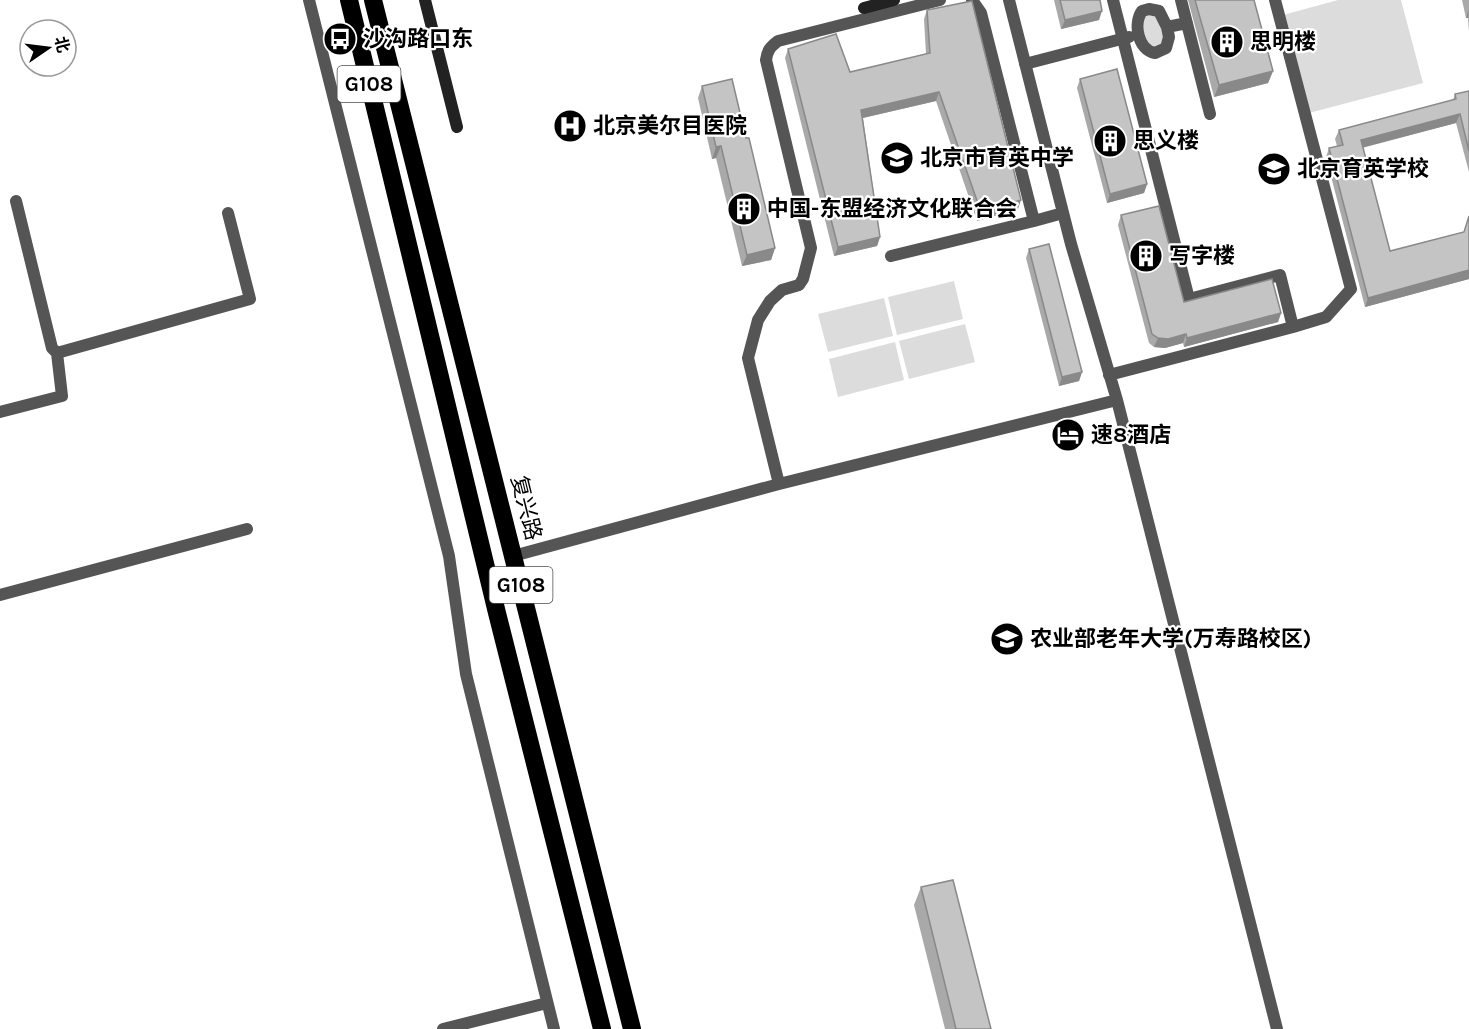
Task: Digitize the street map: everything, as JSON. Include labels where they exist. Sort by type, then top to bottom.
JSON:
[{"type":"highway","name":"G108","points":[[349,0],[497,613],[602,1029]]},
{"type":"highway","name":"复兴路","points":[[373,0],[632,1029]]},
{"type":"street","points":[[309,0],[449,556],[466,674],[554,1029]]},
{"type":"street","points":[[425,0],[457,127]]},
{"type":"street","points":[[864,8],[894,0]]},
{"type":"street","points":[[779,483],[748,358],[758,320],[770,301],[782,290],[799,285],[803,279],[811,248],[766,54],[770,47],[778,41],[940,0]]},
{"type":"street","points":[[972,0],[981,13],[1034,220]]},
{"type":"street","points":[[1009,0],[1063,213],[1118,400],[1277,1029]]},
{"type":"street","points":[[1113,0],[1189,299],[1280,275],[1293,327]]},
{"type":"street","points":[[1181,0],[1210,114]]},
{"type":"street","points":[[1109,375],[1293,327],[1326,316],[1351,289],[1275,0]]},
{"type":"street","points":[[1147,9],[1159,11],[1167,27],[1168,44],[1153,53],[1144,48],[1139,34],[1139,16],[1147,9]]},
{"type":"street","points":[[1167,27],[1187,22]]},
{"type":"street","points":[[1025,63],[1139,34]]},
{"type":"street","points":[[0,412],[62,396],[57,353],[52,348],[16,201]]},
{"type":"street","points":[[57,353],[250,298],[228,213]]},
{"type":"street","points":[[891,256],[1063,213]]},
{"type":"street","points":[[513,556],[779,483],[1118,400]]},
{"type":"street","points":[[0,595],[247,529]]},
{"type":"street","points":[[443,1029],[547,1003]]},
{"type":"shaded area","points":[[1338,0],[1401,0],[1423,83],[1309,113],[1283,15]]},
{"type":"shaded area","points":[[1153,10],[1165,28],[1162,50],[1145,47],[1140,16]]},
{"type":"shaded area","points":[[954,281],[963,319],[897,335],[888,297]]},
{"type":"shaded area","points":[[884,298],[893,336],[828,352],[818,314]]},
{"type":"shaded area","points":[[965,324],[975,362],[909,379],[899,341]]},
{"type":"shaded area","points":[[895,342],[904,380],[838,397],[829,359]]},
{"type":"building","points":[[1060,0],[1100,0],[1102,11],[1065,20]]},
{"type":"building","name":"思明楼","points":[[1195,0],[1254,0],[1273,71],[1219,85]]},
{"type":"building","points":[[972,1],[1021,200],[981,212],[939,92],[861,110],[880,237],[838,247],[788,49],[836,34],[850,72],[930,53],[927,10]]},
{"type":"building","name":"思义楼","points":[[1117,69],[1147,184],[1110,194],[1080,79]]},
{"type":"building","name":"中国-东盟经济文化联合会","points":[[732,79],[746,138],[749,138],[775,248],[747,255],[721,146],[716,147],[702,86]]},
{"type":"building","points":[[1469,91],[1469,151],[1460,114],[1361,140],[1390,251],[1464,232],[1469,216],[1469,270],[1368,298],[1329,148],[1343,145],[1339,130],[1456,99],[1455,94]]},
{"type":"building","name":"写字楼","points":[[1159,206],[1184,302],[1272,279],[1281,313],[1187,338],[1186,334],[1168,339],[1158,338],[1152,334],[1121,215]]},
{"type":"building","points":[[1049,244],[1082,372],[1062,377],[1029,249]]},
{"type":"building","points":[[953,880],[991,1029],[956,1029],[921,887]]},
{"type":"place","name":"沙沟路口东","points":[[340,39]]},
{"type":"place","name":"思明楼","points":[[1227,42]]},
{"type":"place","name":"北京美尔目医院","points":[[570,126]]},
{"type":"place","name":"思义楼","points":[[1110,141]]},
{"type":"place","name":"北京市育英中学","points":[[897,158]]},
{"type":"place","name":"北京育英学校","points":[[1274,169]]},
{"type":"place","name":"中国-东盟经济文化联合会","points":[[744,209]]},
{"type":"place","name":"写字楼","points":[[1146,256]]},
{"type":"place","name":"速8酒店","points":[[1068,435]]},
{"type":"place","name":"农业部老年大学(万寿路校区)","points":[[1007,639]]}]
